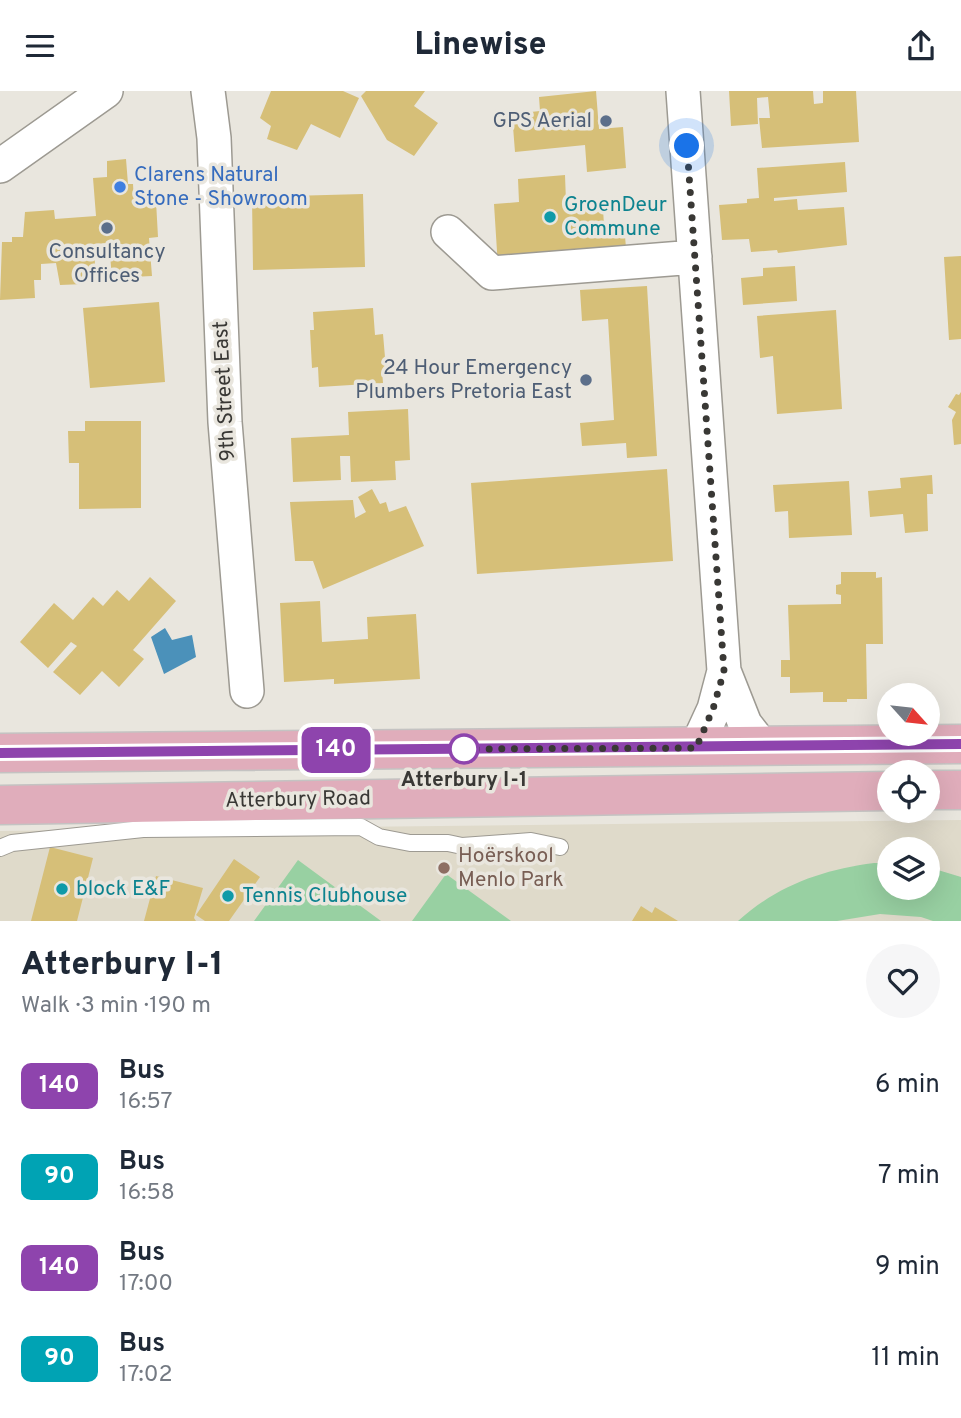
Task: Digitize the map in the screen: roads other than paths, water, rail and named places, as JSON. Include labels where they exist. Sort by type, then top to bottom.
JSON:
[{"type":"main road","points":[[0,753],[961,744]]},
{"type":"main road","points":[[940,790],[961,790]]},
{"type":"main road","name":"Atterbury Road","points":[[0,805],[877,791]]},
{"type":"street","points":[[0,166],[106,91]]},
{"type":"street","name":"9th Street East","points":[[208,91],[214,138],[225,422],[247,691]]},
{"type":"street","points":[[683,91],[724,671],[746,724],[763,747]]},
{"type":"street","points":[[448,232],[492,273],[695,257]]},
{"type":"street","points":[[696,748],[713,709],[724,671]]},
{"type":"lane","points":[[0,848],[12,843],[143,829],[361,827],[379,837],[410,843],[448,843],[462,846],[531,841],[560,847]]},
{"type":"water","points":[[165,628],[172,640],[192,635],[196,657],[164,674],[151,637]]},
{"type":"place","name":"GPS Aerial","points":[[606,121]]},
{"type":"place","name":"Clarens Natural Stone - Showroom","points":[[120,187]]},
{"type":"place","name":"GroenDeur Commune","points":[[550,217]]},
{"type":"place","name":"Consultancy Offices","points":[[107,228]]},
{"type":"place","name":"24 Hour Emergency Plumbers Pretoria East","points":[[586,380]]},
{"type":"place","name":"Atterbury I-1","points":[[464,749]]},
{"type":"place","name":"Hoërskool Menlo Park","points":[[444,868]]},
{"type":"place","name":"block E&F","points":[[62,889]]},
{"type":"place","name":"Tennis Clubhouse","points":[[228,896]]}]
